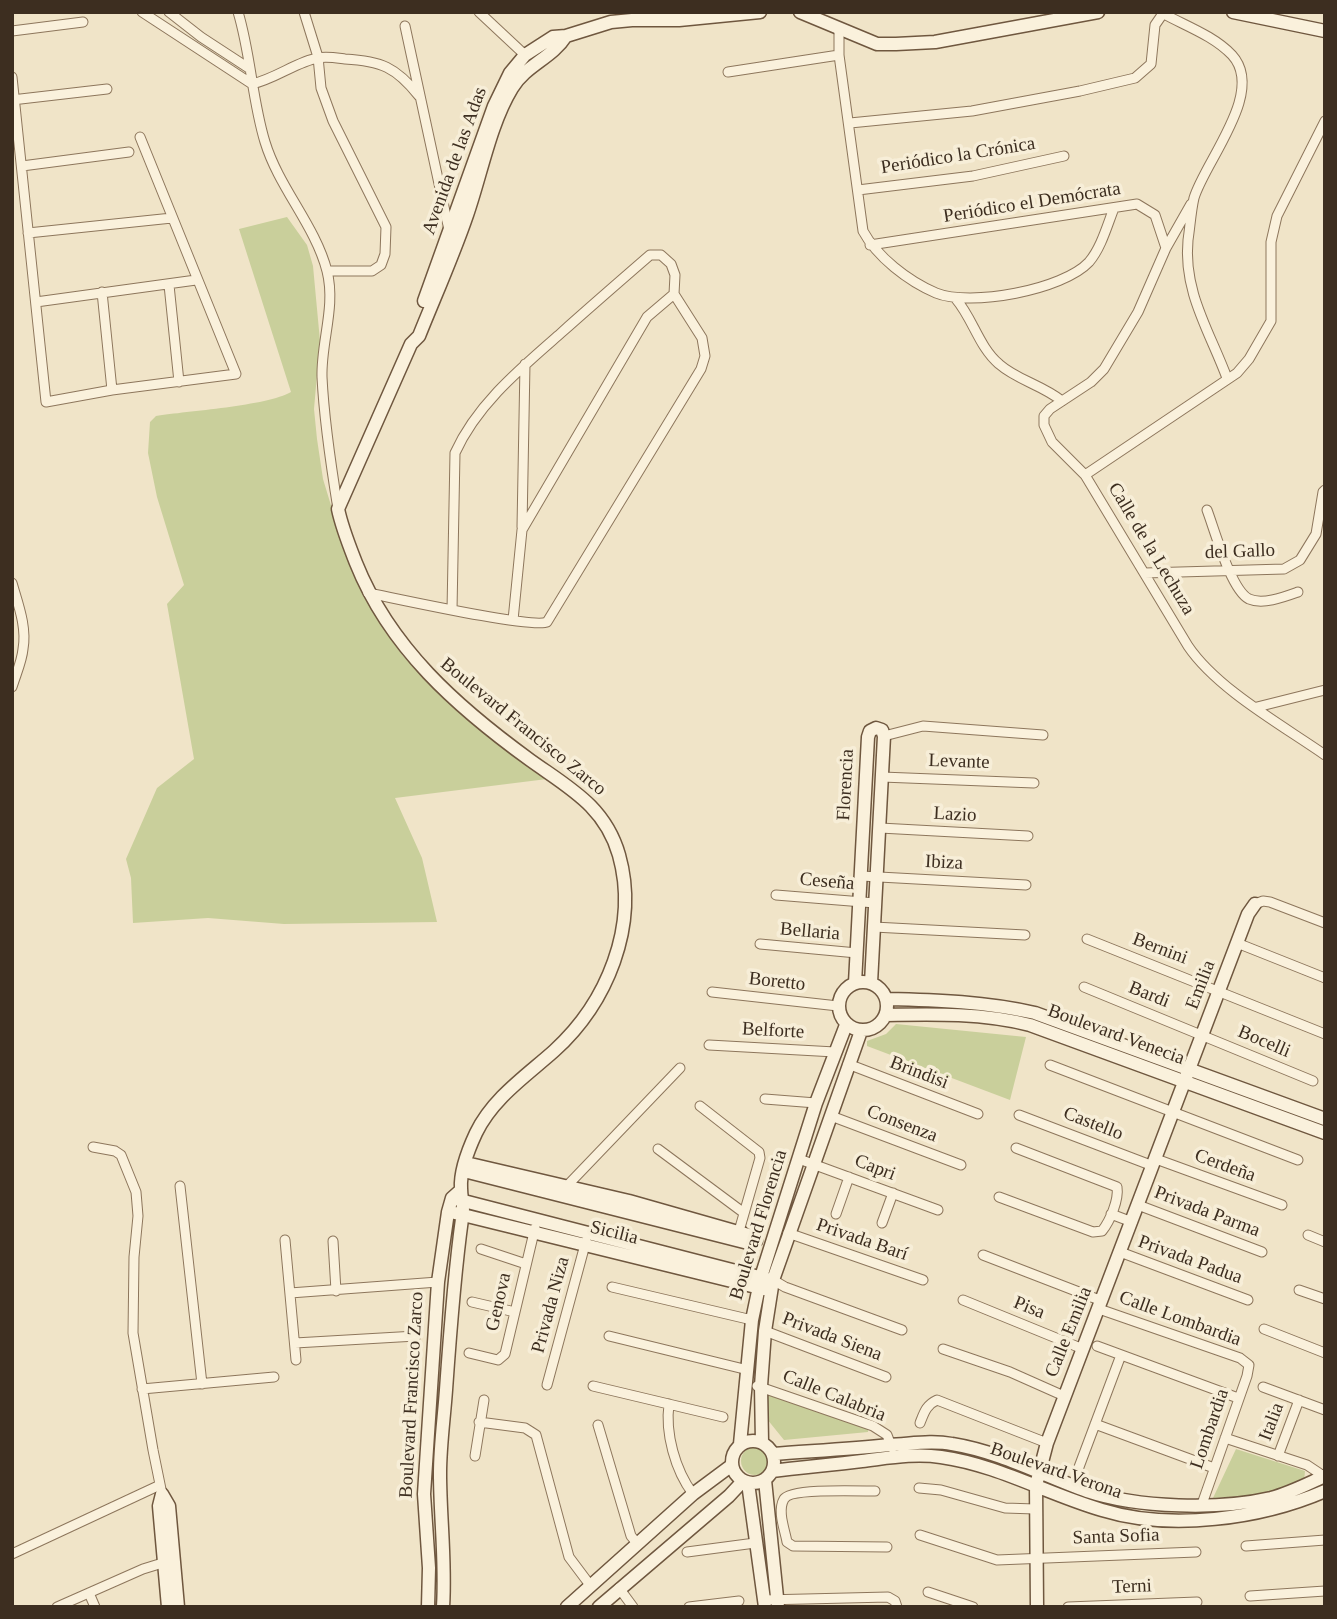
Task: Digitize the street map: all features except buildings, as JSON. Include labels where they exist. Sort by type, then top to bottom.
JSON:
[{"type":"street","points":[[142,12],[252,84],[263,82],[318,57],[382,64],[396,71],[419,96]]},
{"type":"street","points":[[169,12],[250,69]]},
{"type":"street","points":[[238,12],[264,142],[279,178],[317,246],[327,271],[329,320],[322,377],[338,509]]},
{"type":"street","points":[[304,12],[318,57],[321,88],[333,121],[386,227],[387,240],[381,265],[372,271],[327,271]]},
{"type":"street","points":[[479,12],[525,55]]},
{"type":"street","points":[[566,36],[611,22],[760,12]]},
{"type":"street","points":[[800,12],[877,44],[935,42],[1098,12]]},
{"type":"street","points":[[1233,12],[1325,31]]},
{"type":"street","points":[[850,123],[972,111],[1135,78],[1151,64],[1155,25],[1164,13],[1220,44],[1234,57],[1241,69],[1242,83],[1233,119],[1167,248],[1138,312],[1104,369],[1091,382],[1062,401],[1048,389],[1013,374],[999,365],[978,335],[968,313],[956,299]]},
{"type":"street","points":[[12,32],[83,22]]},
{"type":"street","points":[[405,26],[449,232]]},
{"type":"street","points":[[839,30],[839,55],[863,231],[870,244],[916,282],[936,293],[956,299],[1038,288],[1071,276],[1095,253],[1114,208]]},
{"type":"street","name":"Avenida de las Adas","points":[[411,344],[412,333],[501,88],[525,55],[554,37],[566,36]]},
{"type":"street","name":"Avenida de las Adas","points":[[338,509],[411,344],[419,335],[467,217],[503,106],[520,76],[531,65],[560,46],[566,36]]},
{"type":"street","points":[[728,72],[839,55]]},
{"type":"street","points":[[12,77],[46,402],[112,390],[236,374],[140,137]]},
{"type":"street","points":[[13,100],[107,89]]},
{"type":"street","points":[[1085,475],[1242,368],[1271,321],[1271,242],[1278,216],[1325,121]]},
{"type":"street","points":[[22,166],[129,152]]},
{"type":"street","name":"Periódico la Crónica","points":[[858,190],[974,176],[1064,156]]},
{"type":"street","points":[[1194,197],[1187,271],[1195,303],[1227,378]]},
{"type":"street","name":"Periódico el Demócrata","points":[[870,244],[1137,204],[1155,215],[1167,248]]},
{"type":"street","points":[[28,233],[172,218]]},
{"type":"street","points":[[368,593],[452,610],[541,625],[547,622],[701,369],[705,356],[702,338],[674,294],[675,275],[671,264],[661,255],[650,255],[525,364],[463,434],[454,453],[452,610]]},
{"type":"street","points":[[36,302],[197,280]]},
{"type":"street","points":[[169,285],[179,382]]},
{"type":"street","points":[[102,292],[112,390]]},
{"type":"street","points":[[522,530],[647,317],[674,294]]},
{"type":"street","points":[[513,620],[522,530],[525,364]]},
{"type":"street","name":"Calle de la Lechuza","points":[[1062,401],[1044,416],[1044,425],[1052,442],[1085,475],[1196,657],[1213,675],[1325,755]]},
{"type":"street","name":"del Gallo","points":[[1146,573],[1284,569],[1300,560],[1316,534],[1322,492],[1325,490]]},
{"type":"street","name":"Boulevard Francisco Zarco","points":[[338,509],[345,536],[368,593],[402,645],[433,681],[495,733],[582,797],[597,813],[614,840],[622,868],[624,904],[613,969],[595,1003],[572,1034],[488,1111],[475,1136],[459,1196],[448,1212],[438,1282],[424,1494],[429,1568],[428,1607]]},
{"type":"street","points":[[1207,510],[1228,571],[1239,590],[1249,599],[1259,601],[1298,592]]},
{"type":"street","points":[[12,583],[22,617],[23,637],[23,649],[12,687]]},
{"type":"street","points":[[1257,707],[1325,690]]},
{"type":"street","points":[[884,736],[923,726],[1043,735]]},
{"type":"street","name":"Florencia","points":[[855,983],[868,737],[870,731],[876,728],[882,730],[884,736],[871,983]]},
{"type":"street","name":"Levante","points":[[882,777],[1034,783]]},
{"type":"street","name":"Lazio","points":[[880,828],[1028,836]]},
{"type":"street","name":"Ibiza","points":[[861,876],[1026,885]]},
{"type":"street","name":"Ceseña","points":[[776,895],[875,904]]},
{"type":"street","points":[[1255,904],[1270,902],[1325,923]]},
{"type":"street","name":"Emilia","points":[[1187,1075],[1237,943],[1255,904]]},
{"type":"street","points":[[874,927],[1025,935]]},
{"type":"street","name":"Bernini","points":[[1087,939],[1325,1034]]},
{"type":"street","points":[[1237,943],[1325,978]]},
{"type":"street","name":"Bellaria","points":[[760,944],[857,953]]},
{"type":"street","points":[[855,983],[871,983],[879,988],[887,999],[886,1015],[876,1027],[861,1031],[846,1025],[838,1006],[842,994],[855,983]]},
{"type":"street","name":"Bardi","points":[[1084,987],[1202,1034]]},
{"type":"street","name":"Boretto","points":[[712,992],[838,1006]]},
{"type":"street","name":"Boulevard Venecia","points":[[887,999],[948,1000],[1035,1013],[1325,1133]]},
{"type":"street","name":"Boulevard Venecia","points":[[886,1015],[950,1014],[1001,1018],[1057,1033],[1325,1119]]},
{"type":"street","name":"Boulevard Florencia","points":[[762,1442],[761,1386],[769,1284],[799,1159],[816,1103],[846,1025]]},
{"type":"street","name":"Boulevard Florencia","points":[[740,1444],[752,1321],[769,1284],[861,1031]]},
{"type":"street","name":"Bocelli","points":[[1202,1034],[1313,1081]]},
{"type":"street","name":"Belforte","points":[[709,1045],[835,1052]]},
{"type":"street","name":"Brindisi","points":[[848,1064],[978,1114]]},
{"type":"street","points":[[1050,1065],[1298,1160]]},
{"type":"street","points":[[563,1190],[680,1068]]},
{"type":"street","name":"Calle Emilia","points":[[1037,1607],[1035,1509],[1039,1470],[1064,1395],[1187,1075]]},
{"type":"street","points":[[765,1099],[816,1103]]},
{"type":"street","points":[[465,1167],[738,1236],[760,1158],[759,1152],[700,1106]]},
{"type":"street","name":"Castello","points":[[1019,1115],[1155,1163]]},
{"type":"street","name":"Consenza","points":[[831,1116],[961,1165]]},
{"type":"street","points":[[93,1147],[115,1151],[121,1155],[136,1192],[138,1216],[134,1257],[133,1333],[161,1490],[159,1506],[178,1607]]},
{"type":"street","points":[[999,1197],[1093,1232],[1102,1231],[1111,1214],[1117,1187],[1016,1148]]},
{"type":"street","points":[[658,1149],[744,1213]]},
{"type":"street","name":"Capri","points":[[799,1159],[938,1210]]},
{"type":"street","name":"Cerdeña","points":[[1155,1163],[1282,1205]]},
{"type":"street","points":[[836,1214],[849,1177]]},
{"type":"street","points":[[180,1186],[202,1384]]},
{"type":"street","points":[[881,1223],[893,1194]]},
{"type":"street","name":"Boulevard Francisco Zarco","points":[[443,1607],[440,1471],[452,1294],[463,1215],[459,1196]]},
{"type":"street","name":"Sicilia","points":[[459,1196],[536,1226]]},
{"type":"street","name":"Privada Parma","points":[[1138,1205],[1262,1252]]},
{"type":"street","name":"Sicilia","points":[[448,1212],[536,1226],[769,1284]]},
{"type":"street","points":[[1111,1214],[1132,1222]]},
{"type":"street","name":"Genova","points":[[469,1353],[498,1360],[504,1357],[536,1226]]},
{"type":"street","name":"Privada Barí","points":[[788,1233],[923,1280]]},
{"type":"street","points":[[1308,1235],[1325,1242]]},
{"type":"street","name":"Privada Niza","points":[[547,1385],[586,1239]]},
{"type":"street","points":[[285,1240],[296,1360]]},
{"type":"street","points":[[333,1241],[336,1291]]},
{"type":"street","points":[[481,1249],[526,1264]]},
{"type":"street","name":"Privada Padua","points":[[1120,1252],[1248,1300]]},
{"type":"street","name":"Calle Lombardia","points":[[983,1255],[1100,1305],[1240,1358],[1249,1365]]},
{"type":"street","points":[[290,1293],[438,1282]]},
{"type":"street","points":[[769,1284],[902,1330]]},
{"type":"street","points":[[612,1287],[752,1321]]},
{"type":"street","points":[[1299,1290],[1325,1299]]},
{"type":"street","name":"Pisa","points":[[962,1300],[1083,1349]]},
{"type":"street","points":[[472,1303],[515,1312]]},
{"type":"street","points":[[1264,1329],[1325,1353]]},
{"type":"street","name":"Privada Siena","points":[[765,1331],[886,1377]]},
{"type":"street","points":[[295,1343],[416,1336]]},
{"type":"street","points":[[609,1336],[748,1370]]},
{"type":"street","points":[[1097,1346],[1238,1398]]},
{"type":"street","points":[[943,1349],[1010,1372],[1064,1395]]},
{"type":"street","points":[[1079,1467],[1121,1355]]},
{"type":"street","name":"Lombardia","points":[[1202,1504],[1249,1365]]},
{"type":"street","points":[[142,1389],[274,1377]]},
{"type":"street","name":"Calle Calabria","points":[[747,1384],[761,1386],[873,1426],[887,1435],[891,1451]]},
{"type":"street","points":[[593,1387],[723,1417]]},
{"type":"street","points":[[1263,1387],[1325,1410]]},
{"type":"street","points":[[475,1456],[484,1400]]},
{"type":"street","points":[[920,1423],[924,1410],[937,1400],[1047,1443]]},
{"type":"street","name":"Italia","points":[[1278,1456],[1300,1400]]},
{"type":"street","points":[[669,1404],[668,1434],[693,1494]]},
{"type":"street","points":[[480,1422],[525,1428],[536,1435],[569,1557],[590,1585]]},
{"type":"street","points":[[1096,1424],[1214,1468]]},
{"type":"street","points":[[598,1425],[631,1536],[637,1543]]},
{"type":"street","points":[[1225,1438],[1307,1465],[1325,1476]]},
{"type":"street","points":[[747,1441],[762,1442],[775,1460],[769,1475],[776,1522],[771,1603],[755,1543],[746,1482],[738,1477],[732,1465],[735,1450],[747,1441]]},
{"type":"street","name":"Boulevard Verona","points":[[769,1475],[891,1451],[915,1441],[950,1444],[983,1451],[1039,1470],[1090,1492],[1125,1501],[1177,1505],[1227,1504],[1270,1498],[1325,1476]]},
{"type":"street","name":"Boulevard Verona","points":[[773,1454],[891,1451],[964,1460],[1011,1474],[1102,1510],[1140,1517],[1211,1518],[1277,1509],[1325,1491]]},
{"type":"street","points":[[567,1607],[693,1494],[732,1465]]},
{"type":"street","points":[[599,1607],[746,1482],[769,1475]]},
{"type":"street","points":[[919,1488],[942,1490],[1006,1508],[1035,1509]]},
{"type":"street","points":[[12,1554],[161,1490]]},
{"type":"street","points":[[875,1491],[793,1493],[785,1498],[776,1522],[786,1542],[793,1546],[887,1547]]},
{"type":"street","points":[[720,1504],[739,1502],[752,1513]]},
{"type":"street","name":"Santa Sofia","points":[[920,1535],[997,1560],[1196,1552]]},
{"type":"street","points":[[1246,1546],[1325,1540]]},
{"type":"street","points":[[687,1552],[755,1543]]},
{"type":"street","points":[[57,1607],[169,1561]]},
{"type":"street","points":[[168,1607],[169,1561]]},
{"type":"street","points":[[619,1588],[633,1607]]},
{"type":"street","points":[[1250,1596],[1325,1591]]},
{"type":"street","points":[[928,1592],[973,1607]]},
{"type":"street","points":[[89,1593],[95,1607]]},
{"type":"street","points":[[771,1603],[888,1597],[895,1601],[897,1607]]},
{"type":"street","points":[[689,1607],[739,1601]]},
{"type":"street","name":"Terni","points":[[1068,1607],[1197,1602]]},
{"type":"green space","points":[[287,217],[307,245],[313,266],[320,341],[314,409],[317,439],[323,479],[346,555],[386,633],[403,656],[436,690],[547,779],[395,798],[422,858],[437,922],[284,924],[208,918],[133,923],[131,878],[126,859],[157,788],[194,759],[167,604],[184,585],[157,497],[148,453],[150,422],[156,416],[264,401],[291,392],[239,229]]},
{"type":"green space","points":[[896,1024],[1026,1037],[1010,1100],[867,1046],[867,1041],[886,1034]]},
{"type":"green space","points":[[767,1391],[868,1425],[868,1432],[784,1440],[767,1419]]},
{"type":"green space","points":[[755,1447],[765,1451],[769,1461],[765,1471],[755,1475],[745,1471],[741,1461],[745,1451]]},
{"type":"green space","points":[[1236,1449],[1305,1471],[1304,1482],[1272,1494],[1213,1498]]}]
